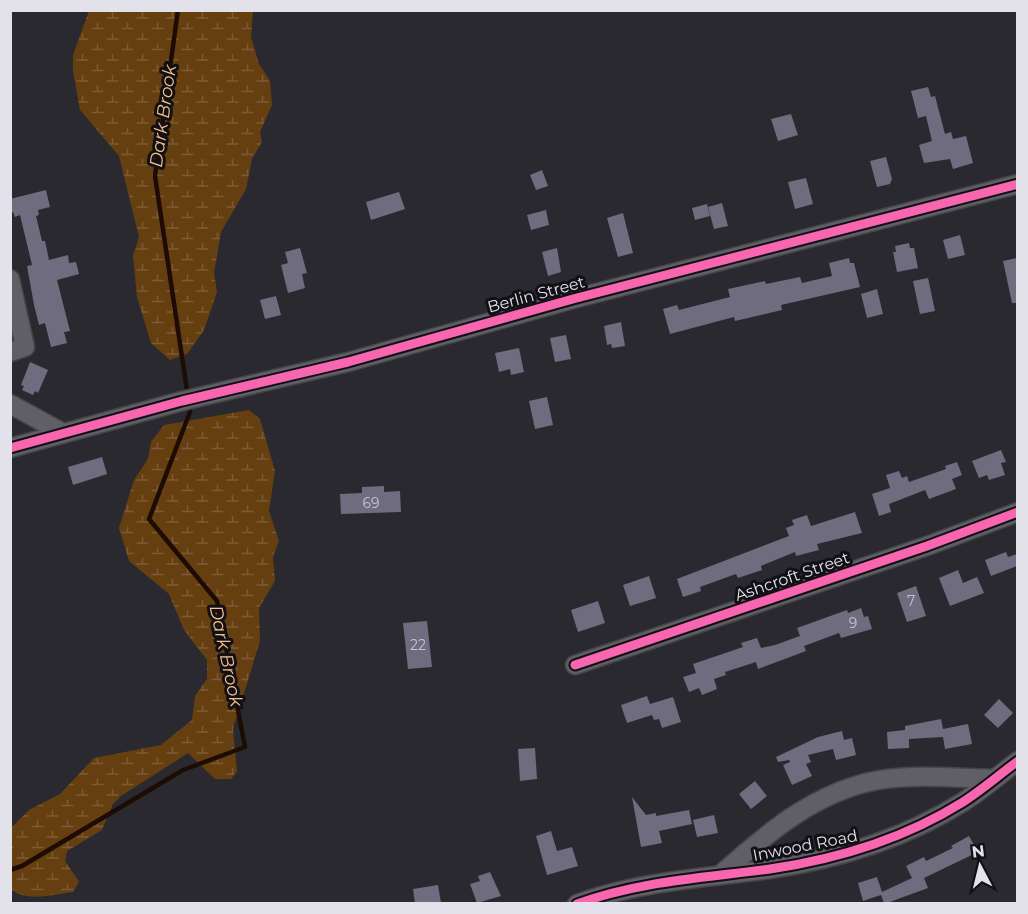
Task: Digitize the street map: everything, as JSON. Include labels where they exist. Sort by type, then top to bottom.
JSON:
[{"type":"street","name":"Berlin Street","points":[[10,447],[188,399],[348,362],[573,299],[1017,184]]},
{"type":"street","points":[[10,279],[25,347],[10,352]]},
{"type":"street","points":[[10,404],[63,433]]},
{"type":"street","name":"Ashcroft Street","points":[[575,665],[916,550],[1017,512]]},
{"type":"street","name":"Inwood Road","points":[[577,903],[622,889],[800,863],[876,844],[938,817],[964,802],[1017,761]]},
{"type":"street","name":"Inwood Road","points":[[720,875],[774,829],[806,807],[842,791],[896,779],[994,779]]},
{"type":"green space","points":[[89,11],[253,11],[251,37],[259,64],[270,81],[272,105],[260,132],[262,142],[252,159],[246,189],[221,232],[214,273],[217,292],[204,330],[187,354],[170,360],[151,343],[137,297],[133,256],[139,237],[119,156],[80,110],[73,71],[73,55]]},
{"type":"green space","points":[[249,410],[260,419],[275,471],[269,511],[279,541],[273,557],[275,581],[259,608],[260,641],[233,729],[237,771],[231,779],[215,779],[188,753],[121,796],[113,804],[102,830],[67,851],[65,861],[79,882],[73,892],[32,897],[17,893],[11,889],[11,828],[29,810],[60,794],[94,758],[161,745],[192,720],[195,696],[207,679],[207,660],[184,630],[169,594],[129,561],[119,528],[134,480],[148,459],[151,442],[164,425]]},
{"type":"building","points":[[928,87],[931,97],[935,96],[945,134],[951,132],[953,139],[966,136],[973,163],[953,169],[950,159],[924,163],[919,145],[932,141],[926,116],[918,118],[911,91]]},
{"type":"building","points":[[791,114],[798,135],[778,141],[771,119]]},
{"type":"building","points":[[886,157],[892,179],[890,184],[877,187],[870,161]]},
{"type":"building","points":[[542,170],[548,186],[536,190],[530,175]]},
{"type":"building","points":[[806,178],[813,204],[795,209],[788,182]]},
{"type":"building","points":[[46,190],[50,207],[38,210],[39,215],[36,216],[49,260],[68,255],[69,263],[76,262],[79,274],[57,280],[70,331],[64,332],[67,343],[51,347],[45,323],[39,325],[34,305],[27,266],[32,265],[20,215],[15,217],[13,212],[10,213],[10,199]]},
{"type":"building","points":[[399,192],[405,209],[371,220],[366,202]]},
{"type":"building","points":[[722,203],[728,226],[714,229],[708,207]]},
{"type":"building","points":[[707,204],[710,216],[695,220],[692,208]]},
{"type":"building","points":[[546,210],[549,225],[531,230],[527,215]]},
{"type":"building","points":[[623,213],[633,253],[618,257],[607,218]]},
{"type":"building","points":[[960,235],[965,255],[948,259],[943,240]]},
{"type":"building","points":[[909,243],[910,248],[914,248],[918,268],[897,272],[893,252],[896,252],[895,246]]},
{"type":"building","points":[[300,248],[307,273],[302,274],[305,288],[288,293],[281,265],[288,263],[285,252]]},
{"type":"building","points":[[557,248],[561,272],[548,276],[542,252]]},
{"type":"building","points":[[849,258],[850,263],[854,263],[860,287],[781,305],[782,310],[735,321],[734,317],[670,334],[663,309],[677,305],[679,310],[730,297],[728,289],[765,281],[766,284],[800,277],[802,283],[832,276],[829,263]]},
{"type":"building","points":[[1017,258],[1017,303],[1012,303],[1003,261]]},
{"type":"building","points":[[928,278],[935,311],[920,314],[913,281]]},
{"type":"building","points":[[877,289],[883,314],[867,318],[861,294]]},
{"type":"building","points":[[276,296],[281,315],[265,319],[260,300]]},
{"type":"building","points":[[621,322],[625,346],[612,348],[611,344],[607,345],[604,326]]},
{"type":"building","points":[[566,335],[571,359],[555,362],[550,338]]},
{"type":"building","points":[[519,348],[524,372],[511,375],[510,369],[499,372],[495,353]]},
{"type":"building","points":[[30,362],[48,370],[38,393],[35,391],[33,395],[22,390],[24,386],[21,385]]},
{"type":"building","points":[[547,397],[553,425],[535,429],[529,401]]},
{"type":"building","points":[[1001,450],[1006,462],[1001,463],[1005,475],[989,480],[987,475],[979,478],[972,461]]},
{"type":"building","points":[[102,457],[107,474],[73,485],[68,467]]},
{"type":"building","points":[[957,462],[962,475],[952,479],[956,489],[929,499],[925,490],[889,504],[891,512],[879,516],[872,494],[890,488],[886,475],[899,471],[902,478],[907,476],[909,482],[946,469],[945,466]]},
{"type":"building","points":[[384,486],[384,492],[400,491],[401,512],[341,514],[340,494],[362,493],[362,487]]},
{"type":"building","points":[[855,512],[862,533],[817,544],[819,550],[796,556],[795,552],[761,566],[762,570],[738,578],[736,574],[700,587],[701,591],[683,597],[677,579],[789,536],[786,528],[794,525],[792,520],[807,515],[811,526]]},
{"type":"building","points":[[1006,552],[1008,557],[1017,554],[1017,566],[991,576],[985,560]]},
{"type":"building","points":[[958,570],[963,583],[977,577],[984,593],[950,606],[939,578]]},
{"type":"building","points":[[649,576],[656,598],[630,606],[623,585]]},
{"type":"building","points":[[916,586],[926,616],[907,622],[897,593]]},
{"type":"building","points":[[598,601],[605,623],[578,632],[571,610]]},
{"type":"building","points":[[861,608],[864,617],[868,616],[872,629],[841,638],[839,633],[804,646],[806,651],[758,669],[756,662],[725,672],[726,675],[714,679],[717,689],[702,695],[699,688],[689,692],[683,677],[696,673],[693,664],[743,647],[741,643],[757,638],[761,648],[775,645],[800,636],[797,628],[847,610],[848,613]]},
{"type":"building","points":[[427,621],[432,667],[408,669],[403,623]]},
{"type":"building","points":[[647,696],[650,704],[673,697],[681,722],[662,728],[659,719],[654,720],[652,715],[627,723],[621,705]]},
{"type":"building","points":[[999,699],[1013,713],[998,728],[984,715]]},
{"type":"building","points":[[941,719],[943,729],[968,724],[972,744],[945,749],[943,737],[909,739],[909,748],[888,749],[887,732],[905,730],[905,726]]},
{"type":"building","points":[[842,731],[844,740],[852,738],[856,755],[836,760],[833,749],[808,755],[811,762],[806,764],[812,776],[792,785],[783,765],[790,762],[789,760],[778,762],[776,757],[818,737]]},
{"type":"building","points":[[535,748],[537,779],[520,781],[518,749]]},
{"type":"building","points":[[755,781],[767,796],[751,809],[739,794]]},
{"type":"building","points":[[632,797],[646,815],[656,813],[656,816],[689,810],[692,824],[659,831],[662,843],[641,847]]},
{"type":"building","points":[[714,815],[718,833],[697,837],[693,820]]},
{"type":"building","points":[[551,831],[557,851],[572,847],[578,866],[547,875],[536,836]]},
{"type":"building","points":[[969,836],[978,852],[924,878],[928,888],[887,903],[884,903],[881,895],[863,901],[858,883],[877,877],[882,892],[912,878],[906,866],[924,857],[926,861],[953,848],[951,846]]},
{"type":"building","points":[[490,872],[501,896],[477,903],[470,884],[480,881],[478,876]]},
{"type":"building","points":[[438,885],[441,903],[415,903],[413,889]]},
{"type":"waterway","name":"Dark Brook","points":[[178,10],[155,176],[188,397]]},
{"type":"waterway","name":"Dark Brook","points":[[10,870],[22,866],[183,770],[245,747],[217,601],[149,519],[190,412],[189,405]]},
{"type":"cycle path","points":[[10,448],[182,401],[348,362],[573,299],[1018,184]]},
{"type":"cycle path","points":[[575,665],[927,546],[1018,512]]},
{"type":"cycle path","points":[[577,904],[648,885],[795,865],[870,846],[941,815],[970,797],[1018,761]]}]
